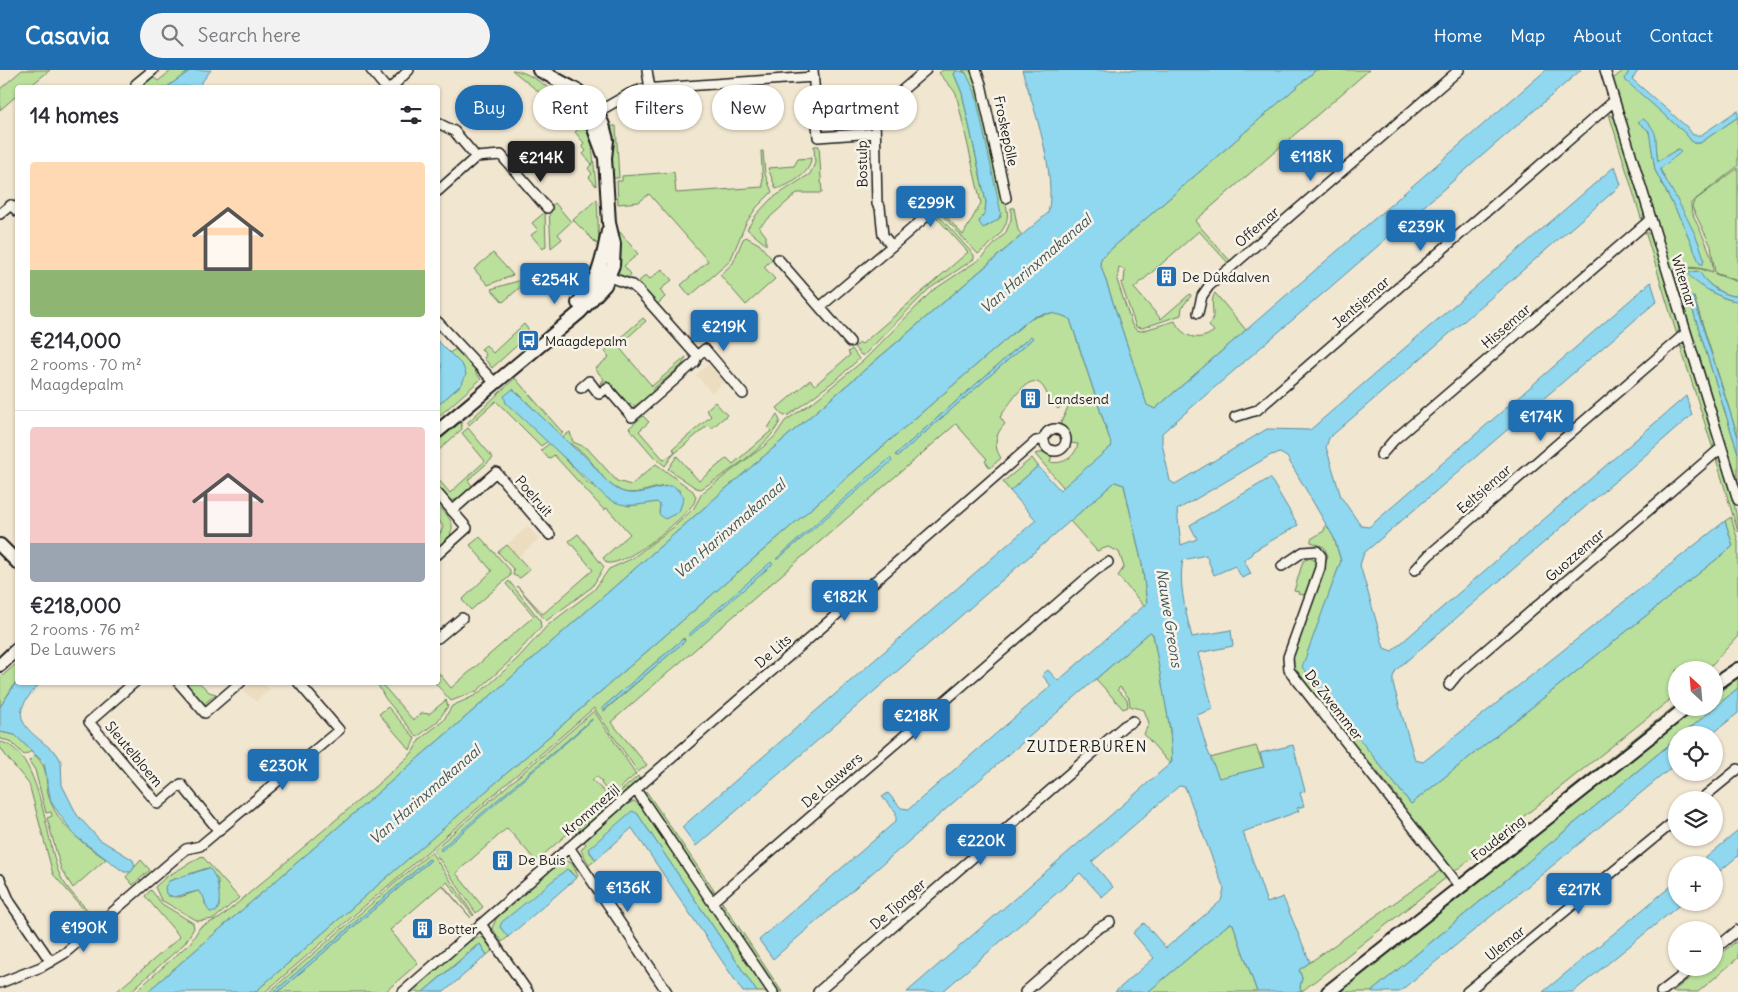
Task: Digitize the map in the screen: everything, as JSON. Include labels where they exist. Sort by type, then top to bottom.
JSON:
[{"type":"street","points":[[137,85],[153,70]]},
{"type":"street","points":[[371,70],[384,85]]},
{"type":"street","points":[[402,84],[409,70]]},
{"type":"street","points":[[539,70],[559,85]]},
{"type":"street","points":[[647,70],[650,85]]},
{"type":"street","name":"Bostulp","points":[[892,246],[883,235],[880,206],[878,204],[876,113],[926,70]]},
{"type":"street","name":"Froskepôlle","points":[[976,70],[981,84],[1006,198]]},
{"type":"street","name":"Offemar","points":[[1198,313],[1202,296],[1209,286],[1458,70]]},
{"type":"street","name":"Witemar","points":[[1605,70],[1738,500]]},
{"type":"street","points":[[685,85],[814,74],[818,137],[875,133]]},
{"type":"street","name":"Jentsjemar","points":[[1235,417],[1258,410],[1614,101]]},
{"type":"street","points":[[440,124],[454,131],[476,157]]},
{"type":"street","points":[[440,429],[494,382],[526,359],[599,293],[603,275],[614,252],[605,158],[597,130]]},
{"type":"street","points":[[440,189],[476,157],[501,155],[547,208]]},
{"type":"street","points":[[820,308],[937,207],[936,195]]},
{"type":"street","points":[[0,214],[11,205],[15,209]]},
{"type":"street","name":"Hissemar","points":[[1381,455],[1394,440],[1651,219]]},
{"type":"street","points":[[778,259],[850,342]]},
{"type":"street","points":[[603,275],[632,285],[640,291],[697,356]]},
{"type":"street","points":[[440,324],[494,382]]},
{"type":"street","name":"Eeltsjemar","points":[[1415,570],[1428,555],[1686,333]]},
{"type":"street","points":[[581,388],[589,382],[600,394],[606,388],[632,417],[694,362],[697,356],[705,349],[744,394]]},
{"type":"street","name":"De Lits","points":[[636,790],[1036,441],[1044,439]]},
{"type":"street","name":"Guozzemar","points":[[1449,686],[1458,674],[1721,448]]},
{"type":"street","name":"Poelruit","points":[[452,511],[496,472],[550,535]]},
{"type":"street","points":[[440,496],[467,528],[440,552]]},
{"type":"street","points":[[0,544],[15,562]]},
{"type":"street","name":"De Zwemmer","points":[[1282,566],[1308,550],[1317,551],[1321,556],[1320,568],[1288,657],[1289,670],[1460,887]]},
{"type":"street","name":"De Lauwers","points":[[712,902],[1088,576],[1108,562]]},
{"type":"street","points":[[440,636],[462,618]]},
{"type":"street","points":[[1724,677],[1738,660]]},
{"type":"street","points":[[1724,677],[1738,669]]},
{"type":"street","name":"Sleutelbloem","points":[[132,685],[89,722],[158,804],[180,784],[219,831]]},
{"type":"street","points":[[181,685],[205,713],[237,685]]},
{"type":"street","points":[[0,983],[51,962],[84,938],[186,848],[200,846],[299,761],[339,730],[301,685]]},
{"type":"street","name":"Foudering","points":[[1328,992],[1676,716]]},
{"type":"street","name":"De Tjonger","points":[[818,992],[1124,726],[1133,721]]},
{"type":"street","points":[[1711,791],[1738,769]]},
{"type":"street","name":"Krommezijl","points":[[403,992],[636,790],[773,992]]},
{"type":"street","name":"Ulemar","points":[[1467,992],[1668,827]]},
{"type":"street","points":[[569,848],[667,992]]},
{"type":"street","points":[[0,880],[10,902],[51,962]]},
{"type":"street","points":[[1024,992],[1097,929],[1110,922]]},
{"type":"street","points":[[482,924],[528,992]]},
{"type":"street","points":[[1723,942],[1738,930]]},
{"type":"street","points":[[1661,992],[1682,976]]},
{"type":"shaded area","points":[[710,363],[726,380],[712,393],[696,375]]},
{"type":"shaded area","points":[[528,526],[539,539],[518,557],[507,545]]},
{"type":"shaded area","points":[[250,685],[266,685],[270,689],[256,701],[243,691]]},
{"type":"green space","points":[[22,70],[50,70],[31,85],[15,85],[15,97],[0,110],[0,89]]},
{"type":"green space","points":[[172,70],[191,70],[170,85],[145,85],[146,81],[152,76],[158,81]]},
{"type":"green space","points":[[512,70],[520,71],[543,85],[533,85],[533,87]]},
{"type":"green space","points":[[943,70],[957,70],[954,74],[962,93],[986,202],[985,212],[979,222],[986,227],[1001,217],[966,73],[962,70],[973,70],[975,74],[1007,209],[1006,223],[1003,229],[978,254],[941,214],[942,212],[963,235],[981,203],[956,93],[939,73]]},
{"type":"green space","points":[[1316,70],[1369,70],[1195,221],[1231,262],[1229,264],[1199,231],[1134,288],[1161,319],[1190,294],[1191,296],[1182,307],[1181,315],[1142,328],[1136,327],[1121,283],[1124,282],[1125,270],[1119,267],[1117,280],[1132,325],[1136,330],[1141,331],[1175,321],[1178,327],[1186,334],[1197,337],[1208,335],[1214,331],[1209,326],[1213,317],[1212,301],[1215,293],[1246,330],[1155,409],[1147,406],[1100,263],[1102,257]]},
{"type":"green space","points":[[1624,70],[1630,70],[1625,78],[1685,133],[1693,143],[1700,143],[1738,117],[1738,166],[1691,203],[1691,209],[1710,253],[1713,272],[1693,267],[1672,271],[1613,79]],"holes":[[[1643,119],[1648,123],[1655,138],[1658,161],[1678,149],[1680,150],[1660,169],[1698,242],[1704,260],[1700,263],[1683,224],[1655,170],[1650,135]]]},
{"type":"green space","points":[[1609,114],[1615,118],[1644,212],[1642,221]]},
{"type":"green space","points":[[607,126],[616,126],[619,178],[613,178],[610,137]]},
{"type":"green space","points":[[577,130],[586,130],[592,145],[596,186],[589,177],[592,174],[588,168],[592,164],[583,154],[586,151],[582,146],[584,143],[575,132]]},
{"type":"green space","points":[[814,146],[819,146],[822,193],[797,193],[759,227],[766,236],[766,245],[747,229],[756,215],[771,199],[810,174],[815,163]]},
{"type":"green space","points":[[761,151],[763,151],[765,174],[772,192],[756,208],[746,223],[730,261],[690,296],[681,285],[708,261],[649,194],[639,202],[618,204],[617,181],[622,181],[622,176],[674,172],[676,193],[763,187]]},
{"type":"green space","points":[[811,158],[808,169],[804,174],[793,182],[776,189],[768,168],[794,166],[798,159]]},
{"type":"green space","points":[[1738,168],[1738,280],[1735,280],[1715,273],[1711,246],[1692,207],[1694,201]]},
{"type":"green space","points":[[597,199],[599,246],[573,220]]},
{"type":"green space","points":[[555,203],[571,222],[558,234],[562,239],[551,248],[549,208]]},
{"type":"green space","points":[[1011,208],[1014,208],[1018,230],[1022,235],[722,492],[497,690],[147,992],[135,992],[191,942],[200,927],[220,918],[378,784],[412,753],[420,739],[443,721],[452,706],[476,695],[490,684],[518,658],[548,625],[594,590],[609,569],[631,559],[675,526],[694,508],[702,493],[763,447],[775,436],[785,421],[813,402],[864,360],[932,291],[980,259],[1006,232],[1011,220]]},
{"type":"green space","points":[[545,212],[546,246],[543,249],[531,235],[538,230],[532,223]]},
{"type":"green space","points":[[939,216],[974,255],[974,259],[929,289],[864,355],[861,355],[854,347],[860,343],[862,344],[968,252],[937,218]]},
{"type":"green space","points":[[1645,231],[1652,236],[1678,321],[1679,329],[1677,335]]},
{"type":"green space","points":[[620,232],[638,254],[624,266],[631,274],[627,279],[622,276],[616,266],[617,233]]},
{"type":"green space","points":[[746,237],[759,244],[772,259],[764,267],[775,279],[746,305],[720,275],[733,263],[743,239]]},
{"type":"green space","points":[[493,253],[513,275],[488,285],[474,269]]},
{"type":"green space","points":[[534,268],[538,272],[503,302],[491,289],[518,281]]},
{"type":"green space","points":[[1685,268],[1701,269],[1738,282],[1738,296],[1732,296],[1715,288],[1697,271],[1692,272],[1692,277],[1714,293],[1738,301],[1738,437],[1694,297],[1689,298],[1738,453],[1738,482],[1673,272]]},
{"type":"green space","points":[[662,269],[672,280],[660,290],[665,297],[658,304],[637,283],[646,275],[650,279]]},
{"type":"green space","points":[[1051,313],[1070,319],[1112,446],[1064,488],[1035,454],[1044,452],[1052,455],[1050,462],[1064,461],[1074,453],[1078,444],[1070,443],[1068,432],[1060,425],[1068,407],[1064,404],[1058,409],[1054,405],[1051,406],[1046,391],[1040,384],[1033,382],[1027,384],[1000,417],[1005,424],[996,440],[998,454],[1001,458],[990,468],[985,461],[987,459],[956,424],[611,722],[647,765],[638,772],[594,708],[265,992],[255,992],[989,354],[1031,318]],"holes":[[[1031,336],[1033,338],[898,456],[895,455]],[[684,638],[685,641],[604,711],[602,708]]]},
{"type":"green space","points":[[643,318],[646,321],[618,346],[652,386],[686,357],[682,365],[652,390],[654,392],[635,406],[629,404],[607,380],[599,385],[604,379],[595,369],[609,357],[605,351]]},
{"type":"green space","points":[[524,324],[531,333],[529,332],[522,337],[524,339],[492,368],[484,358],[486,355],[481,349],[486,345],[493,353]]},
{"type":"green space","points":[[1680,345],[1686,350],[1715,441],[1713,449]]},
{"type":"green space","points":[[458,348],[477,370],[475,372],[481,379],[440,415],[440,403],[462,384],[463,366],[449,353]]},
{"type":"green space","points":[[852,349],[859,359],[838,378],[789,415],[784,416],[777,408],[810,380],[815,385],[850,355],[848,352]]},
{"type":"green space","points":[[515,378],[563,433],[560,435],[518,393],[523,417],[548,441],[541,446],[496,401],[469,425],[467,423]]},
{"type":"green space","points":[[715,402],[727,415],[712,428],[708,425],[673,455],[665,466],[654,457],[629,428],[643,416],[649,422],[639,431],[664,460],[675,452],[673,449],[711,416],[706,410]]},
{"type":"green space","points":[[777,414],[780,421],[774,431],[756,450],[722,476],[701,489],[696,488],[668,469],[677,456],[699,481],[727,458],[733,464],[771,431],[768,428]]},
{"type":"green space","points":[[461,420],[462,429],[440,449],[440,438]]},
{"type":"green space","points":[[468,428],[493,458],[468,480],[473,487],[460,499],[450,501],[440,490],[440,481],[450,493],[485,461],[462,433]]},
{"type":"green space","points":[[570,432],[573,442],[587,448],[617,481],[631,485],[656,464],[693,491],[696,497],[694,503],[679,520],[640,550],[616,562],[607,563],[603,558],[630,534],[607,508],[604,510],[554,455],[549,459],[541,450],[550,443],[588,483],[628,506],[657,502],[660,505],[659,514],[680,491],[674,487],[667,486],[629,493],[615,488],[583,453],[562,437]]},
{"type":"green space","points":[[1032,458],[1038,466],[1010,491],[1003,482]]},
{"type":"green space","points":[[1716,459],[1728,480],[1738,532]]},
{"type":"green space","points":[[1115,482],[1124,485],[1142,564],[1147,603],[1144,606],[1118,576],[1124,567],[1119,552],[1108,547],[1097,551],[1070,521]]},
{"type":"green space","points":[[440,507],[451,522],[452,530],[450,534],[452,536],[440,547],[440,534],[443,527],[440,522]]},
{"type":"green space","points":[[1731,517],[1738,541],[1738,636],[1715,661],[1668,661],[1668,701],[1454,872],[1404,810],[1400,800],[1372,765],[1367,763],[1292,667],[1291,660],[1328,556],[1324,547],[1311,542],[1311,539],[1324,531],[1326,523],[1334,538],[1341,561],[1303,667],[1411,804],[1733,546],[1725,521]]},
{"type":"green space","points":[[578,534],[604,567],[592,587],[546,621],[517,586],[543,614],[593,570],[569,541]]},
{"type":"green space","points":[[480,537],[510,570],[510,576],[471,610],[462,600],[492,571],[470,545]]},
{"type":"green space","points":[[507,545],[530,570],[520,578],[513,575],[514,570],[498,552]]},
{"type":"green space","points":[[1310,558],[1316,561],[1317,565],[1306,595],[1298,594],[1299,592],[1294,591],[1303,561]]},
{"type":"green space","points":[[509,581],[540,620],[541,627],[511,660],[477,691],[451,701],[437,685],[440,685],[440,674],[451,688],[534,616],[506,584]]},
{"type":"green space","points":[[1150,632],[1153,634],[1169,723],[1172,756],[1170,764],[1144,734],[1149,723],[1144,710],[1130,706],[1129,698],[1120,687],[1117,690],[1127,699],[1128,707],[1123,709],[1096,679]]},
{"type":"green space","points":[[15,665],[15,683],[0,707],[0,678]]},
{"type":"green space","points":[[1738,678],[1738,688],[1723,701],[1723,689]]},
{"type":"green space","points":[[186,685],[202,685],[209,692],[216,694],[203,705]]},
{"type":"green space","points":[[378,685],[383,685],[413,720],[422,713],[429,714],[446,700],[448,706],[437,722],[417,737],[385,698]]},
{"type":"green space","points":[[388,707],[415,738],[410,750],[379,714]]},
{"type":"green space","points":[[594,711],[636,774],[611,796],[597,776],[592,780],[610,797],[536,861],[507,828],[456,873],[483,907],[476,913],[433,850]]},
{"type":"green space","points":[[1668,711],[1668,715],[1462,876]]},
{"type":"green space","points":[[1684,716],[1705,716],[1693,726],[1671,726]]},
{"type":"green space","points":[[1668,729],[1668,746],[1371,992],[1337,992]]},
{"type":"green space","points":[[0,732],[15,735],[32,751],[24,755],[10,741],[0,739]]},
{"type":"green space","points":[[0,742],[13,748],[24,760],[40,798],[59,873],[70,891],[95,918],[93,920],[53,874],[29,784],[6,756],[0,747]]},
{"type":"green space","points":[[1256,746],[1264,767],[1219,779],[1210,758]]},
{"type":"green space","points":[[35,755],[45,770],[49,797],[58,816],[72,833],[106,859],[73,888],[61,869],[47,818],[52,816],[51,812],[46,813],[35,770],[29,761]]},
{"type":"green space","points":[[638,776],[640,780],[577,835],[574,832]]},
{"type":"green space","points":[[646,791],[715,892],[710,890],[644,794]]},
{"type":"green space","points":[[634,801],[642,807],[767,992],[757,992],[637,813],[588,850],[596,860],[589,865],[581,850],[586,844],[584,842],[626,805]]},
{"type":"green space","points":[[431,852],[473,916],[447,882],[443,885],[471,918],[442,885],[390,930],[418,963],[385,992],[278,992],[430,861],[429,859],[274,992],[269,992]]},
{"type":"green space","points":[[202,856],[239,898],[214,919],[198,921],[161,900],[155,887],[166,877]],"holes":[[[207,868],[218,880],[219,907],[205,904],[204,895],[198,891],[180,897],[168,896],[169,881]]]},
{"type":"green space","points":[[141,860],[150,870],[133,885],[126,877]]},
{"type":"green space","points":[[567,861],[572,863],[578,876],[576,878],[569,870],[500,927],[508,937],[502,942],[492,928],[497,917],[558,864],[560,866]]},
{"type":"green space","points":[[1441,870],[1447,877],[1301,992],[1302,978],[1299,970]]},
{"type":"green space","points":[[151,890],[162,904],[193,923],[194,928],[185,943],[130,992],[116,992],[180,937],[145,896]]},
{"type":"green space","points":[[722,902],[782,992],[779,992],[722,908]]},
{"type":"green space","points":[[1230,923],[1233,924],[1257,992],[1148,992]]},
{"type":"green space","points":[[477,937],[484,938],[493,950],[487,955],[480,944],[476,946],[423,992],[410,992],[471,939],[472,941]]},
{"type":"green space","points":[[1738,940],[1738,958],[1723,971],[1723,952]]},
{"type":"green space","points":[[1693,976],[1717,976],[1698,992],[1672,992]]},
{"type":"water","points":[[191,70],[211,70],[200,85],[170,85]]},
{"type":"water","points":[[957,70],[966,73],[975,92],[1001,213],[998,220],[983,228],[979,222],[985,212],[986,202],[962,93],[954,74]]},
{"type":"water","points":[[1022,70],[1316,70],[1102,257],[1100,263],[1147,405],[1155,409],[1546,70],[1581,70],[1162,433],[1162,443],[1170,481],[1175,484],[1267,429],[1310,430],[1615,166],[1621,185],[1329,438],[1326,447],[1341,497],[1361,526],[1369,527],[1651,282],[1657,301],[1364,553],[1360,565],[1384,648],[1392,651],[1686,396],[1692,415],[1396,670],[1393,684],[1415,760],[1423,762],[1725,521],[1733,546],[1411,804],[1302,667],[1341,561],[1334,538],[1287,457],[1280,453],[1271,455],[1177,510],[1181,545],[1197,539],[1190,525],[1270,478],[1298,525],[1252,552],[1253,554],[1244,560],[1251,574],[1242,578],[1235,566],[1214,575],[1206,555],[1183,560],[1181,579],[1183,598],[1192,637],[1231,630],[1233,646],[1198,653],[1213,709],[1197,715],[1207,749],[1219,778],[1264,767],[1260,753],[1293,745],[1305,791],[1300,793],[1304,806],[1297,808],[1299,811],[1243,832],[1267,903],[1283,897],[1310,962],[1299,970],[1302,978],[1301,992],[1257,992],[1233,924],[1230,923],[1148,992],[1115,992],[1154,958],[1133,933],[1144,923],[1166,948],[1221,901],[1224,889],[1185,787],[1179,786],[1092,862],[1113,887],[1102,897],[1080,873],[942,992],[907,992],[1172,762],[1170,729],[1153,634],[1150,632],[773,959],[759,940],[896,821],[896,812],[882,797],[888,793],[901,808],[909,809],[1051,686],[1042,675],[1048,670],[1058,681],[1147,603],[1142,564],[1124,485],[1115,482],[696,846],[682,827],[1036,520],[1010,491],[1038,466],[1060,490],[1112,446],[1070,319],[1056,314],[1036,316],[1031,318],[989,354],[255,992],[147,992],[497,690],[722,492],[1048,213],[1050,197],[1047,161],[1038,122]]},
{"type":"water","points":[[1630,70],[1639,70],[1632,79],[1687,127],[1693,135],[1701,135],[1738,110],[1738,117],[1700,143],[1693,143],[1685,133],[1626,81],[1625,78]]},
{"type":"water","points":[[1643,119],[1655,133],[1658,161],[1678,149],[1681,152],[1660,169],[1694,232],[1700,246],[1703,264],[1700,264],[1683,224],[1655,170],[1649,131],[1638,122]]},
{"type":"water","points":[[1700,272],[1711,286],[1721,292],[1738,296],[1738,301],[1725,298],[1703,287],[1688,273]]},
{"type":"water","points":[[1693,297],[1738,437],[1738,453],[1689,298]]},
{"type":"water","points":[[1031,336],[1033,338],[898,456],[895,455]]},
{"type":"water","points":[[440,343],[463,366],[466,374],[462,384],[440,403],[440,375]]},
{"type":"water","points":[[513,389],[582,454],[612,486],[628,493],[634,493],[674,486],[684,497],[679,512],[665,519],[659,514],[660,505],[657,502],[625,505],[607,498],[506,403],[504,396]]},
{"type":"water","points":[[890,458],[892,461],[776,559]]},
{"type":"water","points":[[771,562],[773,564],[690,636],[688,635]]},
{"type":"water","points":[[683,639],[685,641],[603,711],[602,708]]},
{"type":"water","points":[[15,684],[39,685],[23,706],[21,714],[24,722],[36,737],[57,754],[61,761],[62,785],[77,815],[99,839],[133,860],[135,866],[131,872],[124,872],[75,836],[51,802],[44,763],[15,735],[0,732],[0,707]]},
{"type":"water","points":[[1738,688],[1738,713],[1722,726],[1693,726],[1705,716],[1723,716],[1723,701]]},
{"type":"water","points":[[592,720],[441,851],[440,849]]},
{"type":"water","points":[[1668,746],[1668,771],[1399,992],[1371,992]]},
{"type":"water","points":[[632,811],[637,813],[757,992],[743,992],[632,828],[596,860],[588,849]]},
{"type":"water","points":[[1738,831],[1738,856],[1723,868],[1723,856],[1708,856],[1720,846],[1723,846],[1723,843]]},
{"type":"water","points":[[429,859],[431,860],[278,992],[274,992]]},
{"type":"water","points":[[209,868],[217,883],[219,902],[216,912],[210,912],[203,895],[198,891],[174,897],[166,894],[165,887],[169,881]]},
{"type":"water","points":[[567,869],[576,878],[508,937],[500,927],[502,922]]},
{"type":"water","points":[[1668,889],[1668,911],[1672,911],[1573,992],[1543,992]]},
{"type":"water","points":[[480,944],[487,955],[444,992],[423,992]]},
{"type":"place","name":"De Dûkdalven","points":[[1166,277]]},
{"type":"place","name":"Maagdepalm","points":[[529,341]]},
{"type":"place","name":"Landsend","points":[[1031,399]]},
{"type":"place","name":"De Buis","points":[[502,860]]},
{"type":"place","name":"Botter","points":[[422,929]]},
{"type":"district","name":"ZUIDERBUREN","points":[[1087,746]]},
{"type":"water label","name":"Van Harinxmakanaal","points":[[1036,264]]},
{"type":"water label","name":"Van Harinxmakanaal","points":[[730,529]]},
{"type":"water label","name":"Nauwe Greons","points":[[1169,618]]},
{"type":"water label","name":"Van Harinxmakanaal","points":[[425,795]]}]
